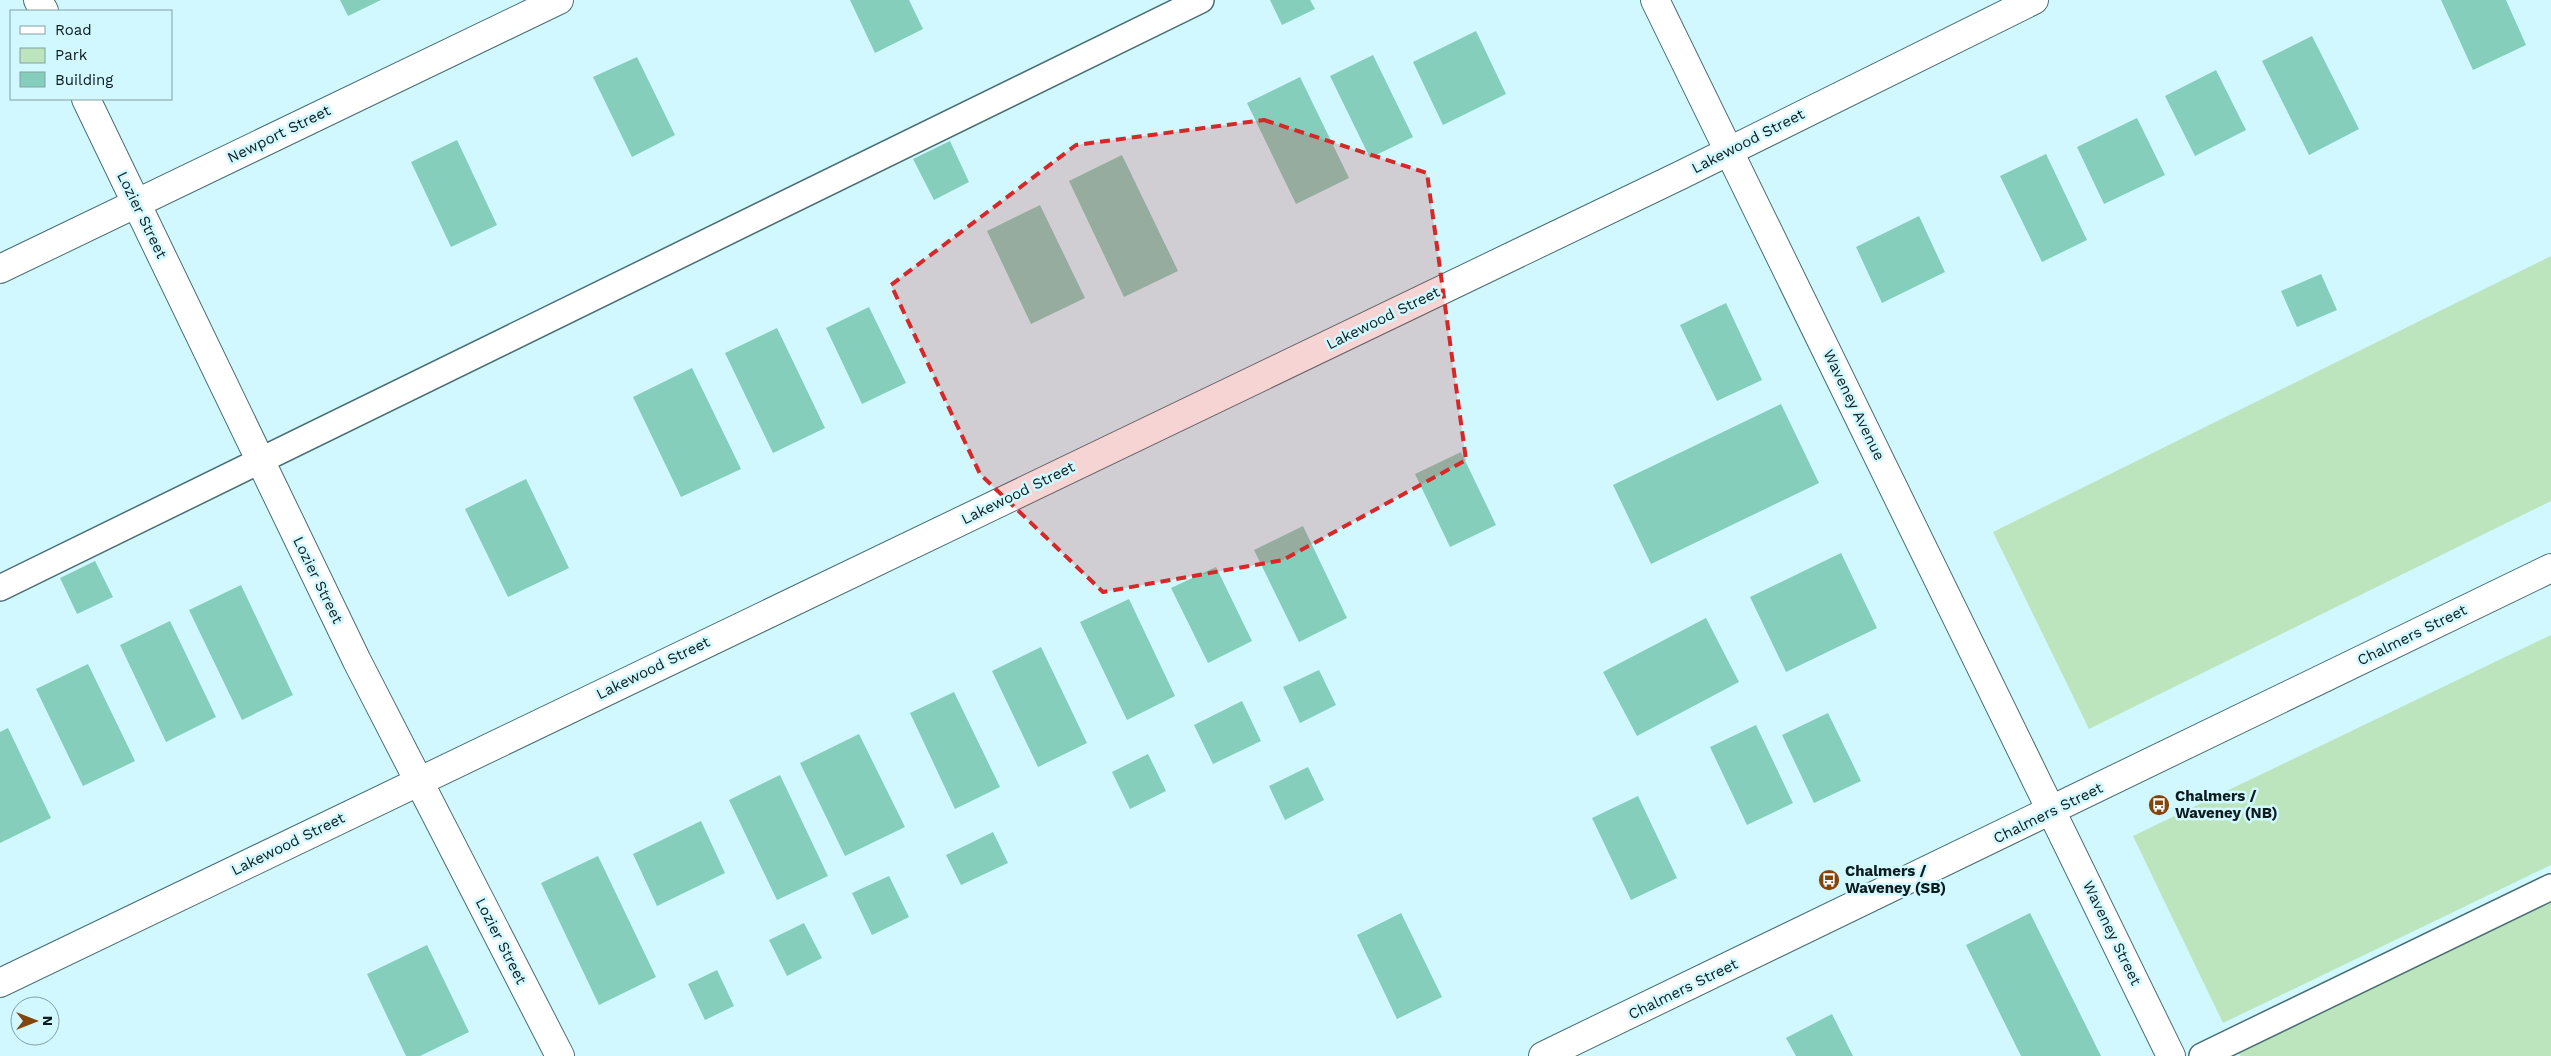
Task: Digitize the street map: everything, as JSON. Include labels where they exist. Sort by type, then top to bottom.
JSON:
[{"type":"street","name":"Newport Street","points":[[0,269],[559,0]]},
{"type":"street","name":"Waveney Avenue","points":[[1655,0],[2052,810]]},
{"type":"street","name":"Lakewood Street","points":[[0,983],[1729,150],[2034,0]]},
{"type":"street","name":"Lozier Street","points":[[86,100],[357,661],[560,1056]]},
{"type":"street","name":"Chalmers Street","points":[[1543,1056],[2551,568]]},
{"type":"street","name":"Waveney Street","points":[[2052,810],[2171,1056]]},
{"type":"lane","points":[[0,588],[1200,0]]},
{"type":"lane","points":[[2202,1056],[2551,887]]},
{"type":"highlighted area","points":[[1264,120],[1427,173],[1466,460],[1283,560],[1103,592],[980,474],[891,285],[1076,145]]},
{"type":"green space","points":[[2551,256],[2551,501],[2089,729],[1993,532]]},
{"type":"green space","points":[[2551,635],[2551,865],[2223,1023],[2133,836]]},
{"type":"green space","points":[[2551,902],[2551,1056],[2240,1056],[2238,1052]]},
{"type":"building","points":[[340,0],[381,0],[348,16]]},
{"type":"building","points":[[850,0],[909,0],[923,29],[875,53]]},
{"type":"building","points":[[1270,0],[1310,0],[1315,9],[1282,25]]},
{"type":"building","points":[[2441,0],[2506,0],[2526,45],[2473,70]]},
{"type":"building","points":[[1476,31],[1506,94],[1443,125],[1413,62]]},
{"type":"building","points":[[2312,36],[2359,129],[2309,155],[2262,61]]},
{"type":"building","points":[[1373,55],[1413,137],[1370,158],[1330,76]]},
{"type":"building","points":[[637,57],[675,135],[632,157],[593,77]]},
{"type":"building","points":[[2216,70],[2246,130],[2195,156],[2165,96]]},
{"type":"building","points":[[1300,77],[1349,178],[1296,204],[1247,103]]},
{"type":"building","points":[[2137,118],[2165,175],[2104,204],[2077,147]]},
{"type":"building","points":[[457,140],[497,225],[451,247],[411,162]]},
{"type":"building","points":[[950,141],[969,182],[934,200],[913,159]]},
{"type":"building","points":[[2046,154],[2087,240],[2042,262],[2000,176]]},
{"type":"building","points":[[1122,155],[1178,271],[1124,297],[1069,181]]},
{"type":"building","points":[[1040,205],[1085,298],[1031,324],[987,231]]},
{"type":"building","points":[[1919,216],[1945,272],[1882,303],[1856,247]]},
{"type":"building","points":[[2321,274],[2337,310],[2297,327],[2281,291]]},
{"type":"building","points":[[1726,303],[1762,380],[1717,401],[1680,325]]},
{"type":"building","points":[[869,307],[906,383],[862,404],[826,328]]},
{"type":"building","points":[[777,328],[825,428],[773,453],[725,353]]},
{"type":"building","points":[[692,368],[741,469],[681,497],[633,397]]},
{"type":"building","points":[[1781,404],[1819,483],[1651,564],[1613,485]]},
{"type":"building","points":[[1461,452],[1496,525],[1450,547],[1415,474]]},
{"type":"building","points":[[526,479],[569,568],[508,597],[465,509]]},
{"type":"building","points":[[1303,526],[1347,618],[1299,642],[1254,550]]},
{"type":"building","points":[[1841,553],[1877,628],[1786,672],[1750,597]]},
{"type":"building","points":[[95,561],[113,597],[77,614],[60,578]]},
{"type":"building","points":[[1216,567],[1252,641],[1208,663],[1171,588]]},
{"type":"building","points":[[241,585],[293,695],[242,720],[189,610]]},
{"type":"building","points":[[1129,599],[1175,696],[1127,720],[1080,622]]},
{"type":"building","points":[[1706,618],[1739,682],[1637,736],[1603,672]]},
{"type":"building","points":[[170,621],[216,717],[166,742],[120,645]]},
{"type":"building","points":[[1041,647],[1087,743],[1038,767],[992,671]]},
{"type":"building","points":[[88,664],[135,761],[83,786],[36,689]]},
{"type":"building","points":[[1319,670],[1336,705],[1300,723],[1283,687]]},
{"type":"building","points":[[954,692],[1000,787],[955,809],[910,713]]},
{"type":"building","points":[[1242,701],[1261,741],[1213,764],[1194,725]]},
{"type":"building","points":[[1828,713],[1861,781],[1814,803],[1782,735]]},
{"type":"building","points":[[1756,725],[1793,803],[1747,825],[1710,747]]},
{"type":"building","points":[[8,728],[51,818],[0,843],[0,732]]},
{"type":"building","points":[[859,734],[905,827],[845,856],[800,763]]},
{"type":"building","points":[[1148,754],[1166,791],[1130,809],[1112,772]]},
{"type":"building","points":[[1308,767],[1324,800],[1285,820],[1269,786]]},
{"type":"building","points":[[780,775],[828,876],[777,900],[729,800]]},
{"type":"building","points":[[1638,796],[1677,878],[1631,900],[1592,818]]},
{"type":"building","points":[[701,821],[725,873],[657,906],[633,854]]},
{"type":"building","points":[[993,832],[1008,863],[961,885],[946,855]]},
{"type":"building","points":[[598,856],[656,977],[599,1005],[541,883]]},
{"type":"building","points":[[889,876],[909,917],[872,935],[852,893]]},
{"type":"building","points":[[1401,913],[1442,997],[1397,1019],[1357,935]]},
{"type":"building","points":[[2030,913],[2101,1056],[2021,1056],[1966,945]]},
{"type":"building","points":[[804,923],[822,958],[787,976],[769,940]]},
{"type":"building","points":[[427,945],[469,1032],[420,1056],[406,1056],[367,974]]},
{"type":"building","points":[[717,970],[734,1006],[705,1020],[688,984]]},
{"type":"building","points":[[1832,1014],[1853,1056],[1796,1056],[1786,1038]]},
{"type":"place","name":"Chalmers / Waveney (NB)","points":[[2159,805]]},
{"type":"place","name":"Chalmers / Waveney (SB)","points":[[1829,880]]}]
